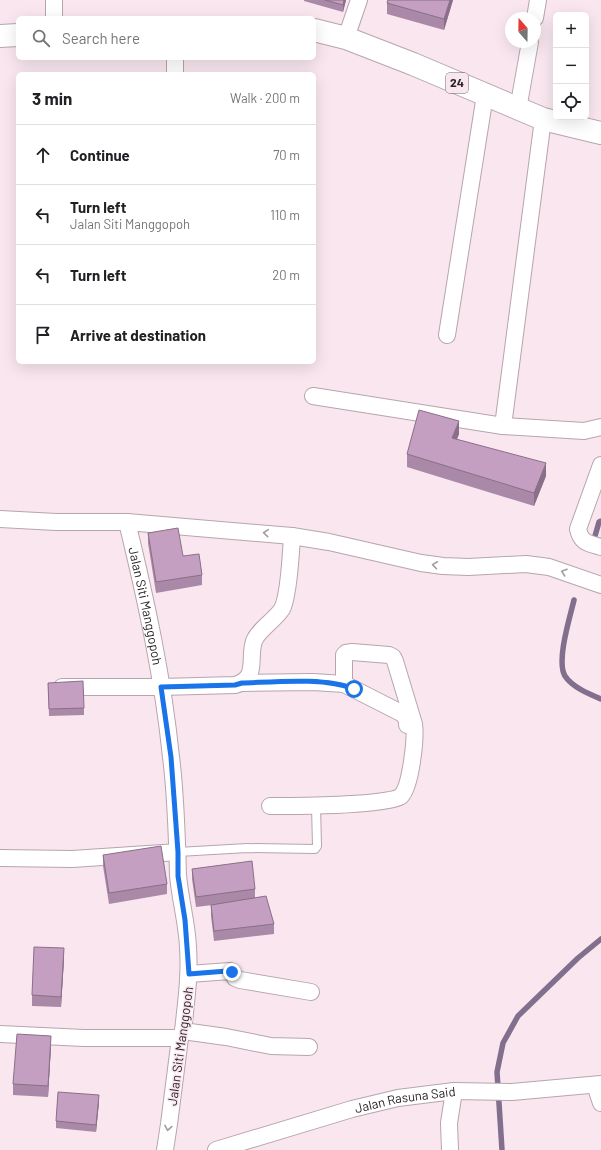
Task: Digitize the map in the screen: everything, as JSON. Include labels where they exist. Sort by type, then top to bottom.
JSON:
[{"type":"highway","name":"24","points":[[316,30],[346,38],[413,64],[542,119],[601,133]]},
{"type":"highway","points":[[0,36],[16,35]]},
{"type":"street","points":[[54,0],[54,16]]},
{"type":"street","points":[[346,38],[358,0]]},
{"type":"street","points":[[536,12],[538,0]]},
{"type":"street","points":[[518,109],[529,48]]},
{"type":"street","points":[[175,60],[175,72]]},
{"type":"street","points":[[447,335],[485,95]]},
{"type":"street","points":[[503,426],[542,119]]},
{"type":"street","points":[[313,396],[503,426],[584,431],[601,427]]},
{"type":"street","points":[[601,465],[578,529],[580,537],[585,542],[601,547]]},
{"type":"street","points":[[0,519],[56,522],[127,522],[292,536],[329,542],[421,563],[443,566],[526,564],[549,567],[601,585]]},
{"type":"street","name":"Jalan Siti Manggopoh","points":[[127,522],[140,577],[161,687],[171,757],[178,852],[178,876],[185,920],[189,974],[165,1150]]},
{"type":"street","points":[[242,683],[250,675],[254,642],[282,609],[285,602],[292,536]]},
{"type":"street","points":[[270,806],[316,806],[393,800],[400,797],[404,792],[411,768],[415,732],[414,724],[393,657],[383,653],[346,653],[344,655],[344,684]]},
{"type":"street","points":[[53,687],[161,687],[235,685],[242,683],[313,682],[344,684],[403,714],[407,720],[407,725]]},
{"type":"street","points":[[0,858],[72,859],[178,852]]},
{"type":"street","points":[[189,974],[230,971],[235,978],[240,980],[311,992]]},
{"type":"street","points":[[0,1034],[84,1038],[181,1035],[226,1037],[271,1046],[309,1047]]},
{"type":"street","points":[[598,1085],[601,1103]]},
{"type":"street","name":"Jalan Rasuna Said","points":[[216,1150],[352,1109],[392,1099],[435,1092],[512,1092],[598,1085]]},
{"type":"street","points":[[450,1150],[449,1123],[454,1091]]},
{"type":"lane","points":[[178,852],[247,848],[315,849],[317,846],[316,806]]},
{"type":"building","points":[[325,0],[344,0],[343,5]]},
{"type":"building","points":[[388,0],[450,0],[444,19],[387,3]]},
{"type":"building","points":[[419,410],[459,421],[452,438],[546,463],[534,493],[407,454]]},
{"type":"building","points":[[178,528],[183,556],[199,554],[202,575],[156,582],[148,533]]},
{"type":"building","points":[[83,681],[84,708],[49,709],[48,683]]},
{"type":"building","points":[[161,846],[167,884],[109,893],[103,855]]},
{"type":"building","points":[[252,861],[255,889],[196,897],[192,869]]},
{"type":"building","points":[[266,896],[274,924],[214,931],[211,905]]},
{"type":"building","points":[[34,947],[64,948],[61,997],[32,995]]},
{"type":"building","points":[[17,1034],[51,1036],[48,1086],[13,1084]]},
{"type":"building","points":[[58,1092],[99,1095],[96,1125],[56,1121]]},
{"type":"waterway","points":[[593,543],[599,522],[601,521]]},
{"type":"waterway","points":[[574,600],[563,650],[563,669],[565,676],[572,684],[601,699]]},
{"type":"waterway","points":[[502,1150],[497,1072],[503,1043],[518,1016],[578,958],[601,939]]},
{"type":"route","points":[[232,972],[227,971],[189,974],[188,946],[178,876],[175,796],[161,687],[235,685],[242,683],[313,682],[344,684],[354,689]]}]
